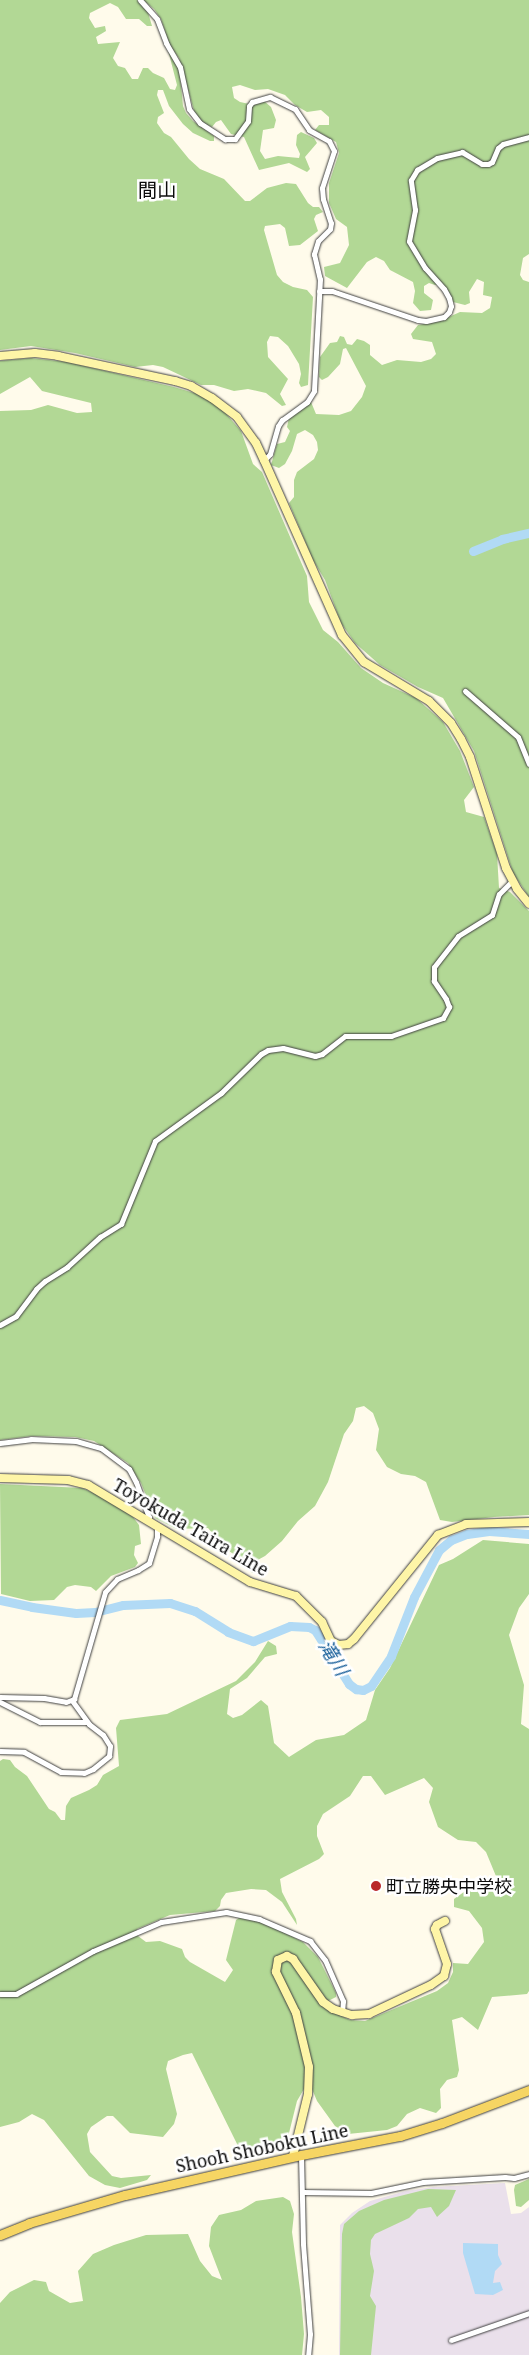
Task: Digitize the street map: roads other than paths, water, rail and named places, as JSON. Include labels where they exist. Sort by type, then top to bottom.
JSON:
[{"type":"main road","name":"Shooh Shoboku Line","points":[[0,2235],[29,2223],[125,2195],[297,2156],[400,2136],[442,2123],[529,2090]]},
{"type":"street","points":[[140,0],[158,19],[166,43],[180,67],[189,109],[200,123],[225,138],[235,139],[248,121],[249,106],[252,102],[270,97],[294,109],[309,130],[333,145],[333,156],[322,188],[322,199],[331,222],[330,229],[318,241],[314,254],[320,272],[314,391],[307,402],[282,420],[278,426],[270,454],[264,460]]},
{"type":"street","points":[[319,291],[332,291],[418,320],[426,321],[444,317],[449,312],[451,306],[450,298],[425,268],[409,241],[415,210],[411,180],[417,170],[437,158],[462,152],[482,164],[488,164],[492,162],[498,148],[503,144],[529,137]]},
{"type":"street","points":[[0,356],[35,353],[58,356],[191,386],[219,402],[237,417],[256,443],[342,634],[364,662],[429,701],[451,722],[470,757],[512,881],[529,904]]},
{"type":"street","points":[[465,691],[518,737],[529,764]]},
{"type":"street","points":[[0,1325],[16,1316],[40,1285],[67,1267],[100,1237],[121,1224],[155,1141],[221,1093],[261,1054],[268,1050],[283,1048],[315,1056],[322,1054],[339,1039],[350,1034],[391,1036],[443,1018],[449,1007],[434,981],[434,967],[458,936],[492,915],[499,894],[512,881]]},
{"type":"street","points":[[0,1443],[31,1439],[76,1441],[101,1448],[129,1469],[149,1517],[148,1521]]},
{"type":"street","name":"Toyokuda Taira Line","points":[[0,1478],[80,1483],[157,1526],[250,1582],[296,1596],[322,1622],[331,1641],[342,1646],[354,1639],[438,1535],[466,1524],[529,1522]]},
{"type":"street","points":[[72,1701],[76,1695],[102,1602],[113,1582],[149,1563],[157,1536],[157,1526]]},
{"type":"street","points":[[0,1697],[72,1701]]},
{"type":"street","points":[[0,1751],[24,1752],[61,1772],[90,1771],[106,1759],[110,1751],[107,1740],[87,1722],[72,1701]]},
{"type":"street","points":[[0,1702],[40,1722],[87,1722]]},
{"type":"street","points":[[0,1994],[16,1994],[93,1951],[161,1922],[226,1912],[259,1918],[310,1941],[325,1960],[342,2001],[342,2013]]},
{"type":"street","points":[[308,2355],[310,2334],[303,2244],[302,2192],[297,2156],[308,2094],[309,2067],[296,2013],[276,1972],[278,1960],[287,1956],[293,1959],[323,2002],[342,2013],[362,2015],[378,2011],[440,1980],[447,1970],[447,1964],[435,1927],[445,1921]]},
{"type":"street","points":[[302,2192],[371,2193],[423,2182],[514,2178],[529,2174]]},
{"type":"street","points":[[450,2340],[529,2313]]},
{"type":"water","points":[[463,2243],[498,2244],[498,2255],[502,2264],[495,2271],[493,2283],[500,2282],[503,2290],[493,2295],[475,2294],[463,2253]]},
{"type":"waterway","points":[[473,551],[502,539],[529,533]]},
{"type":"waterway","name":"滝川","points":[[0,1600],[32,1607],[76,1613],[95,1612],[123,1605],[170,1603],[195,1611],[228,1632],[253,1641],[290,1626],[309,1627],[315,1630],[349,1684],[356,1689],[363,1690],[371,1686],[391,1656],[414,1597],[439,1550],[451,1540],[467,1534],[489,1531],[529,1534]]},
{"type":"place","name":"町立勝央中学校","points":[[376,1886]]},
{"type":"district","name":"間山","points":[[157,191]]}]
